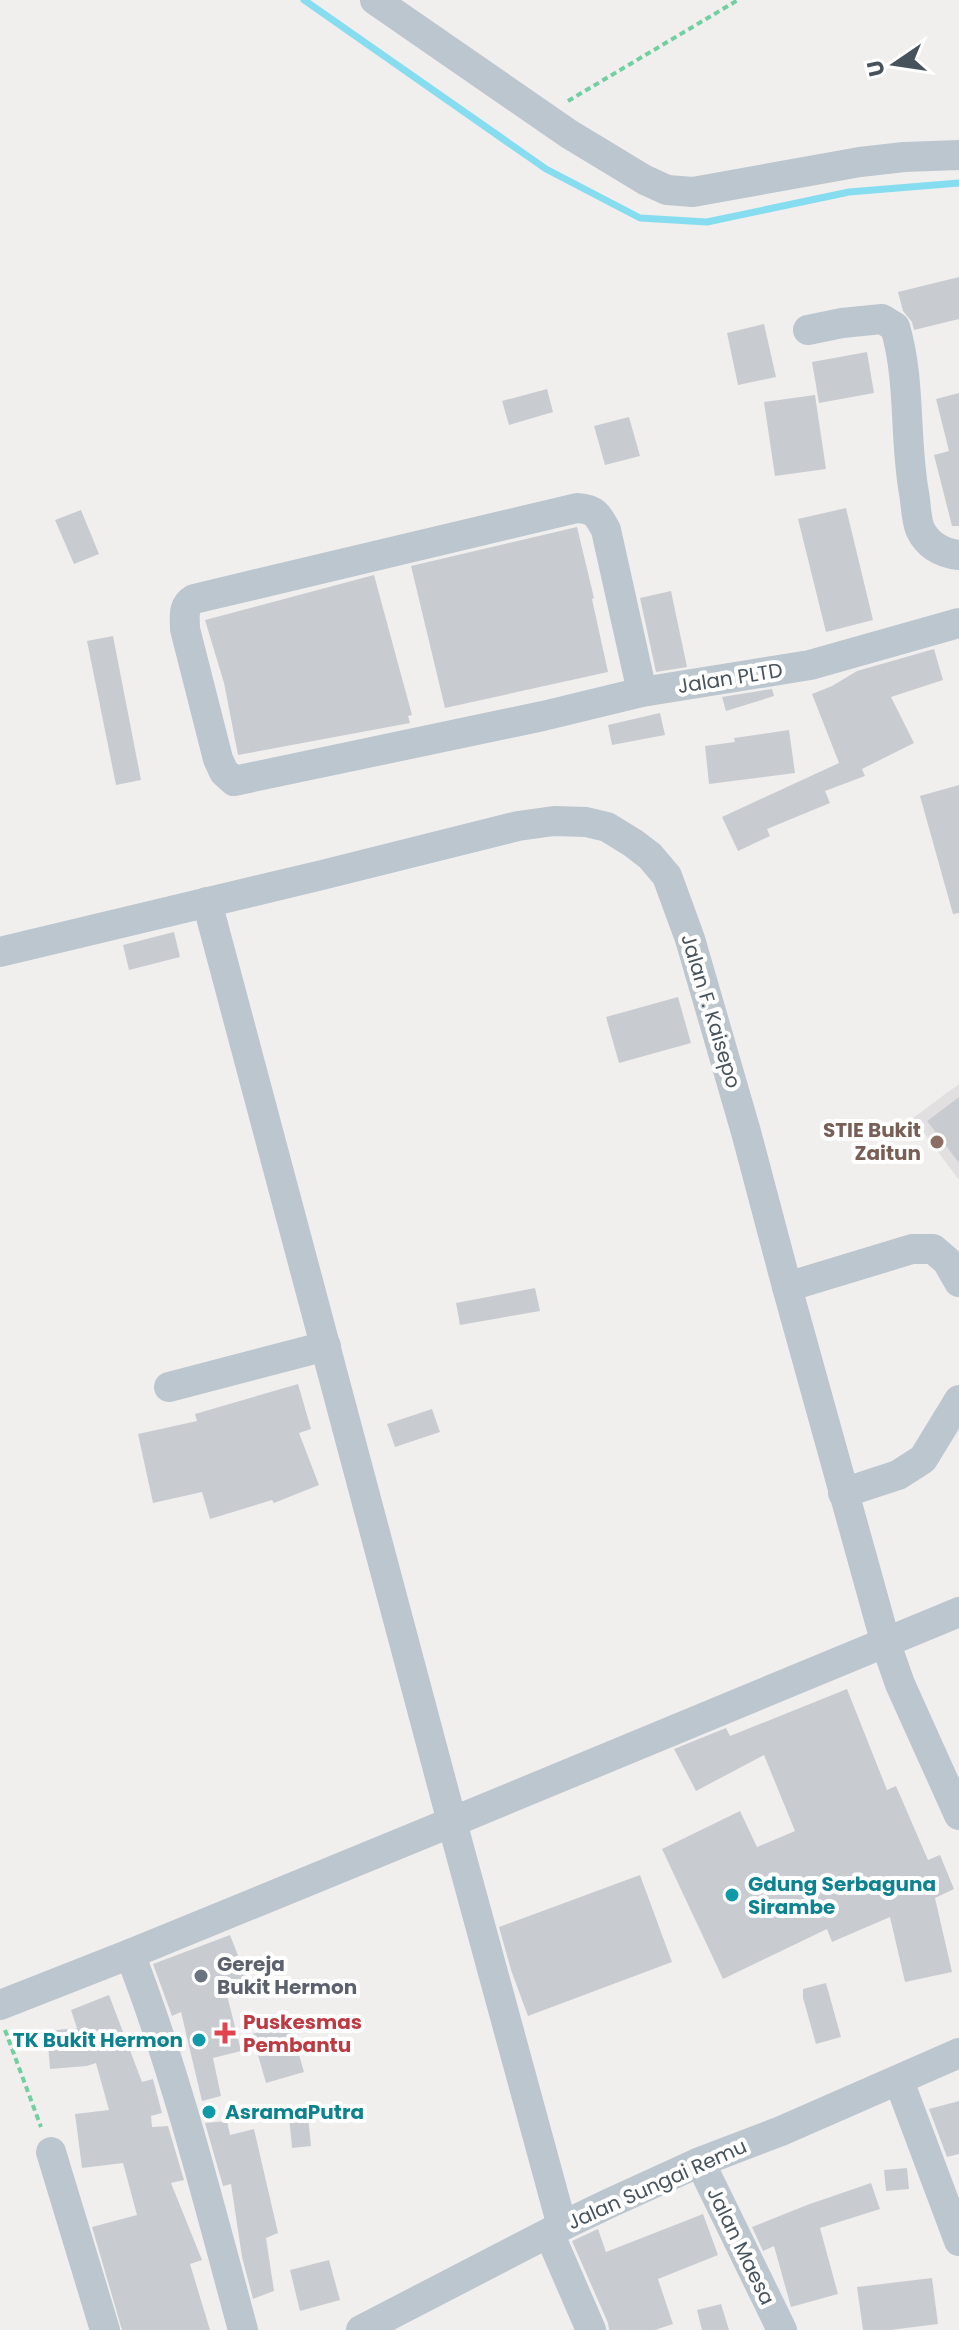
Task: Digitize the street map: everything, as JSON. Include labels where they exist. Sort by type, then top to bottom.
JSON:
[{"type":"street","points":[[375,0],[542,117],[645,180],[667,190],[693,192],[860,162],[959,155]]},
{"type":"street","points":[[808,330],[882,319],[895,327],[902,352],[911,477],[920,528],[929,543],[938,550],[959,555]]},
{"type":"street","name":"Jalan PLTD","points":[[642,692],[606,530],[597,512],[588,508],[577,508],[280,577],[194,599],[187,603],[185,610],[185,629],[215,745],[224,772],[234,781],[499,726],[642,692],[810,665],[959,623]]},
{"type":"street","name":"Jalan F. Kaisepo","points":[[0,952],[518,826],[554,821],[586,822],[607,827],[650,856],[667,876],[690,939],[886,1644],[900,1684],[959,1815]]},
{"type":"street","points":[[207,902],[452,1822],[556,2229],[591,2330]]},
{"type":"street","points":[[787,1287],[912,1249],[933,1249],[947,1261],[959,1282]]},
{"type":"street","points":[[169,1387],[326,1346]]},
{"type":"street","points":[[843,1493],[898,1475],[923,1459],[959,1400]]},
{"type":"street","points":[[2,2017],[130,1954],[959,1612]]},
{"type":"street","points":[[130,1954],[176,2089],[243,2330]]},
{"type":"street","name":"Jalan Sungai Remu","points":[[361,2330],[556,2229],[700,2162],[781,2131],[959,2053]]},
{"type":"street","points":[[899,2081],[959,2241]]},
{"type":"street","points":[[51,2152],[105,2330]]},
{"type":"street","name":"Jalan Maesa","points":[[700,2162],[782,2330]]},
{"type":"path","points":[[542,117],[738,0]]},
{"type":"path","points":[[2,2017],[51,2152]]},
{"type":"shaded area","name":"STIE Bukit Zaitun","points":[[959,1084],[959,1097],[927,1121],[959,1163],[959,1180],[913,1118]]},
{"type":"building","points":[[959,277],[959,319],[914,330],[903,311],[898,292]]},
{"type":"building","points":[[764,324],[776,377],[738,385],[727,333]]},
{"type":"building","points":[[867,352],[874,393],[819,403],[812,362]]},
{"type":"building","points":[[547,389],[553,412],[509,425],[502,401]]},
{"type":"building","points":[[959,393],[959,526],[952,526],[934,455],[949,451],[936,399]]},
{"type":"building","points":[[815,395],[826,469],[775,476],[764,402]]},
{"type":"building","points":[[629,417],[640,456],[605,465],[594,426]]},
{"type":"building","points":[[846,508],[873,620],[826,632],[798,519]]},
{"type":"building","points":[[81,510],[99,554],[74,564],[55,520]]},
{"type":"building","points":[[577,527],[608,672],[445,708],[411,566]]},
{"type":"building","points":[[374,575],[412,715],[408,716],[410,723],[238,755],[224,683],[205,620]]},
{"type":"building","points":[[671,591],[687,667],[656,672],[640,598]]},
{"type":"building","points":[[113,636],[141,780],[116,785],[87,641]]},
{"type":"building","points":[[934,649],[943,680],[891,697],[914,743],[862,769],[865,776],[825,791],[830,803],[767,829],[770,836],[738,851],[722,817],[839,763],[812,694],[857,671]]},
{"type":"building","points":[[772,689],[774,696],[726,711],[722,697]]},
{"type":"building","points":[[660,713],[665,735],[612,745],[608,725]]},
{"type":"building","points":[[789,730],[795,773],[709,784],[705,746],[735,742],[734,738]]},
{"type":"building","points":[[959,785],[959,913],[953,914],[920,796]]},
{"type":"building","points":[[174,932],[180,957],[129,970],[123,945]]},
{"type":"building","points":[[678,997],[691,1043],[619,1063],[606,1017]]},
{"type":"building","points":[[959,1097],[959,1163],[927,1121]]},
{"type":"building","points":[[535,1288],[540,1311],[460,1325],[456,1303]]},
{"type":"building","points":[[298,1384],[311,1429],[299,1433],[319,1485],[274,1503],[272,1500],[210,1519],[202,1492],[153,1503],[138,1434],[197,1421],[195,1414]]},
{"type":"building","points":[[432,1409],[440,1432],[395,1447],[387,1424]]},
{"type":"building","points":[[847,1689],[887,1790],[896,1786],[928,1860],[940,1855],[954,1889],[935,1898],[952,1972],[905,1982],[890,1917],[832,1942],[827,1929],[723,1979],[662,1849],[740,1811],[757,1847],[795,1831],[764,1755],[696,1791],[674,1749],[726,1728],[730,1736]]},
{"type":"building","points":[[640,1875],[672,1962],[528,2016],[499,1927]]},
{"type":"building","points":[[230,1935],[250,1986],[227,1995],[241,2051],[213,2058],[221,2096],[202,2101],[181,2012],[172,2016],[153,1964]]},
{"type":"building","points":[[826,1983],[841,2037],[816,2044],[803,1989]]},
{"type":"building","points":[[109,1995],[142,2082],[153,2079],[162,2113],[151,2116],[152,2127],[168,2126],[184,2180],[171,2183],[202,2260],[190,2264],[210,2330],[122,2330],[92,2227],[137,2215],[123,2163],[82,2168],[75,2114],[109,2110],[96,2063],[50,2069],[47,2031],[77,2028],[71,2010]]},
{"type":"building","points":[[290,2023],[304,2072],[266,2083],[252,2034]]},
{"type":"building","points":[[959,2101],[959,2154],[947,2157],[929,2109]]},
{"type":"building","points":[[308,2115],[311,2146],[292,2148],[289,2116]]},
{"type":"building","points":[[227,2121],[230,2135],[254,2129],[278,2233],[266,2238],[274,2291],[253,2299],[242,2257],[231,2184],[223,2186],[205,2123]]},
{"type":"building","points":[[907,2168],[909,2189],[886,2191],[884,2170]]},
{"type":"building","points":[[871,2183],[880,2209],[820,2228],[838,2294],[791,2307],[774,2246],[763,2251],[752,2227]]},
{"type":"building","points":[[703,2214],[718,2255],[658,2279],[673,2324],[655,2330],[609,2330],[572,2241],[598,2229],[606,2252]]},
{"type":"building","points":[[329,2260],[340,2300],[300,2311],[290,2270]]},
{"type":"building","points":[[932,2278],[938,2324],[863,2330],[857,2287]]},
{"type":"building","points":[[721,2304],[729,2330],[702,2330],[697,2310]]},
{"type":"waterway","points":[[304,0],[546,169],[640,218],[707,222],[849,192],[959,183]]},
{"type":"place","name":"STIE Bukit Zaitun","points":[[937,1142]]},
{"type":"place","name":"Gdung Serbaguna Sirambe","points":[[732,1895]]},
{"type":"place","name":"Gereja Bukit Hermon","points":[[201,1976]]},
{"type":"place","name":"Puskesmas Pembantu","points":[[225,2033]]},
{"type":"place","name":"TK Bukit Hermon","points":[[199,2040]]},
{"type":"place","name":"AsramaPutra","points":[[209,2112]]}]
